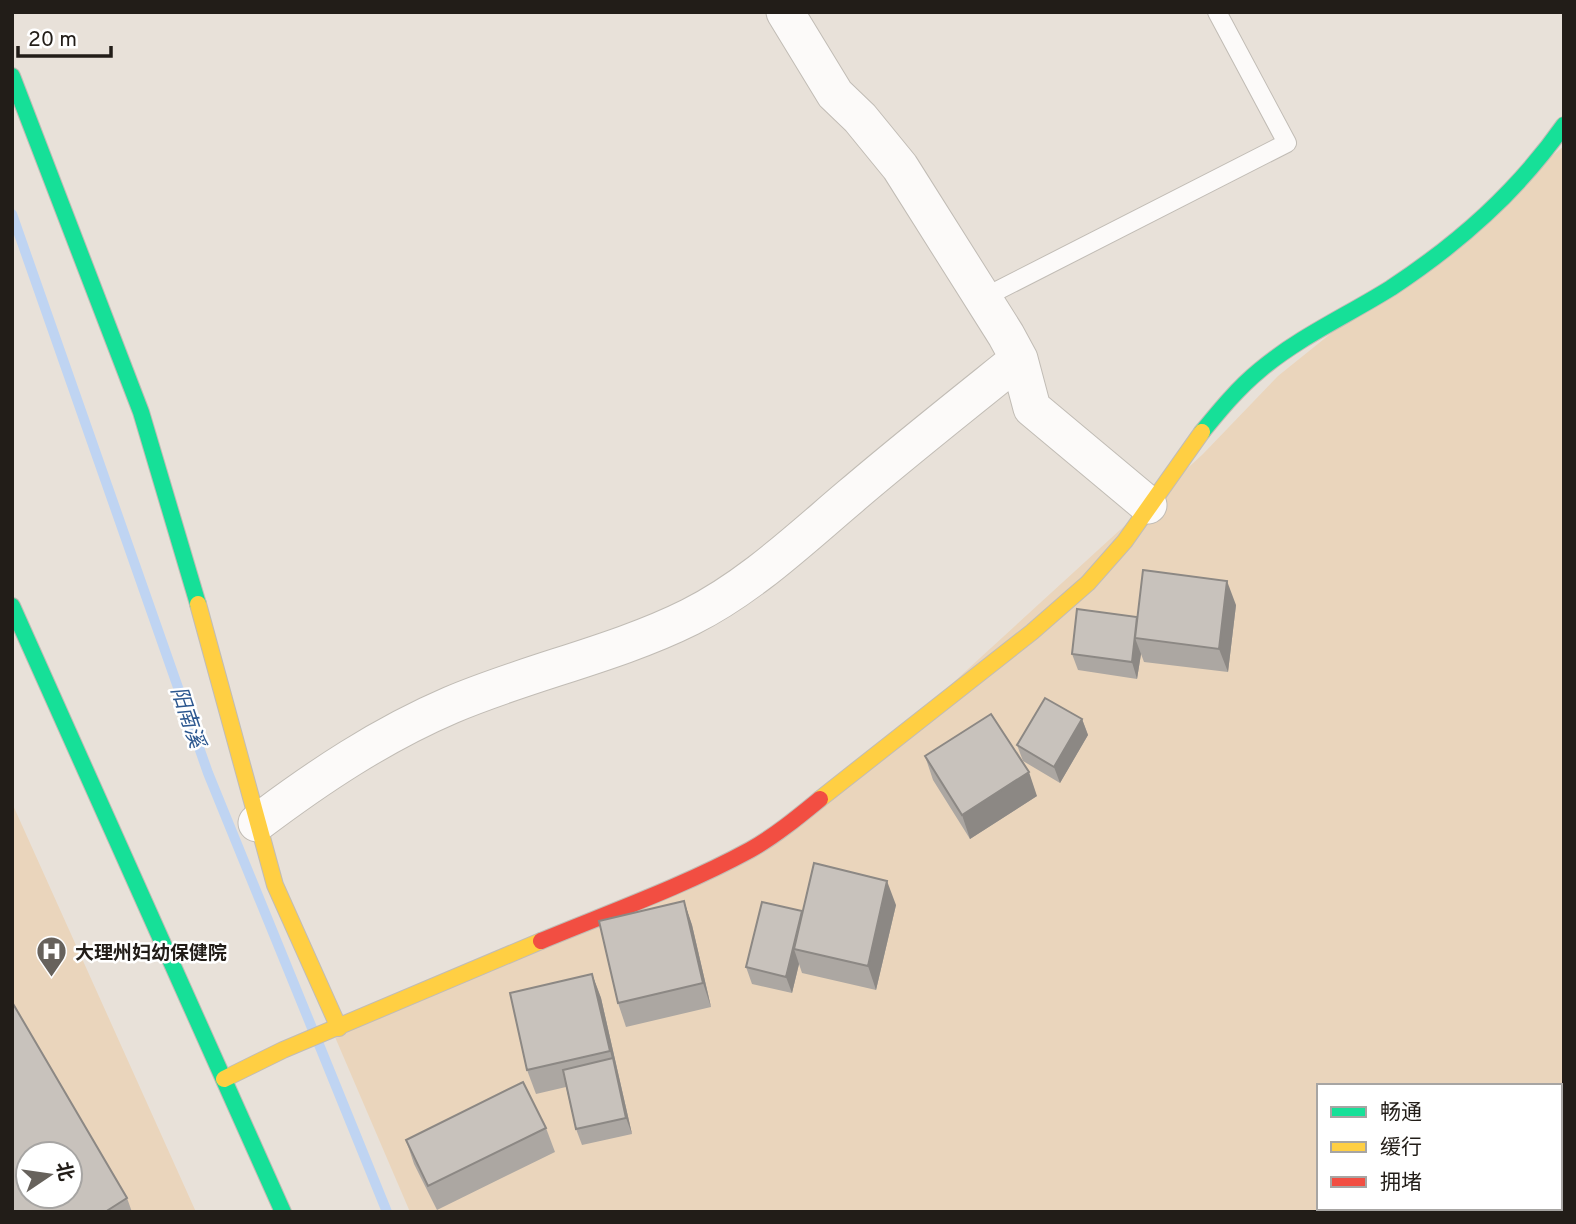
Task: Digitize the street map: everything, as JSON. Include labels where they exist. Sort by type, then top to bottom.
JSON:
[{"type":"street","points":[[785,12],[835,94],[860,118],[900,167],[1020,359],[1032,408],[1149,505]]},
{"type":"street","points":[[12,76],[141,412],[184,553],[275,885],[335,1029]]},
{"type":"street","points":[[224,1079],[284,1050],[703,873],[751,849],[784,828],[1080,590],[1123,542],[1208,424],[1259,370],[1292,346],[1412,274],[1469,229],[1510,193],[1535,165],[1564,125]]},
{"type":"street","points":[[257,823],[337,766],[413,723],[496,688],[661,630],[719,602],[762,571],[1020,359]]},
{"type":"street","points":[[12,607],[283,1212]]},
{"type":"lane","points":[[981,299],[1287,143],[1217,12]]},
{"type":"shaded area","points":[[1564,146],[1564,1212],[410,1212],[335,1037],[779,842],[1203,454],[1278,376]]},
{"type":"shaded area","name":"大理州妇幼保健院","points":[[12,803],[196,1212],[12,1212]]},
{"type":"building","points":[[1143,570],[1227,581],[1219,649],[1135,638]]},
{"type":"building","points":[[1077,609],[1137,617],[1132,662],[1072,654]]},
{"type":"building","points":[[1045,698],[1082,719],[1054,767],[1017,745]]},
{"type":"building","points":[[991,714],[1029,772],[962,815],[925,756]]},
{"type":"building","points":[[814,863],[887,881],[868,966],[794,949]]},
{"type":"building","points":[[684,901],[703,983],[618,1003],[599,921]]},
{"type":"building","points":[[762,902],[802,911],[786,977],[746,967]]},
{"type":"building","points":[[592,974],[610,1051],[527,1070],[510,993]]},
{"type":"building","points":[[12,1002],[127,1198],[105,1212],[12,1212]]},
{"type":"building","points":[[613,1058],[626,1118],[576,1129],[563,1070]]},
{"type":"building","points":[[523,1082],[546,1128],[428,1186],[406,1140]]},
{"type":"waterway","name":"阳南溪","points":[[12,214],[208,773],[312,1028]]},
{"type":"waterway","name":"阳南溪","points":[[318,1042],[387,1212]]},
{"type":"traffic: fast","points":[[12,76],[141,412],[198,604]]},
{"type":"traffic: fast","points":[[1202,432],[1222,407],[1275,358],[1391,288],[1463,234],[1507,194],[1564,125]]},
{"type":"traffic: fast","points":[[12,606],[283,1212]]},
{"type":"traffic: slow","points":[[820,799],[1032,632],[1088,583],[1125,541],[1202,432]]},
{"type":"traffic: slow","points":[[198,604],[275,885],[339,1028]]},
{"type":"traffic: slow","points":[[224,1079],[283,1050],[541,941]]},
{"type":"traffic: jam","points":[[541,941],[725,863],[768,839],[820,799]]},
{"type":"place","name":"大理州妇幼保健院","points":[[52,979]]}]
